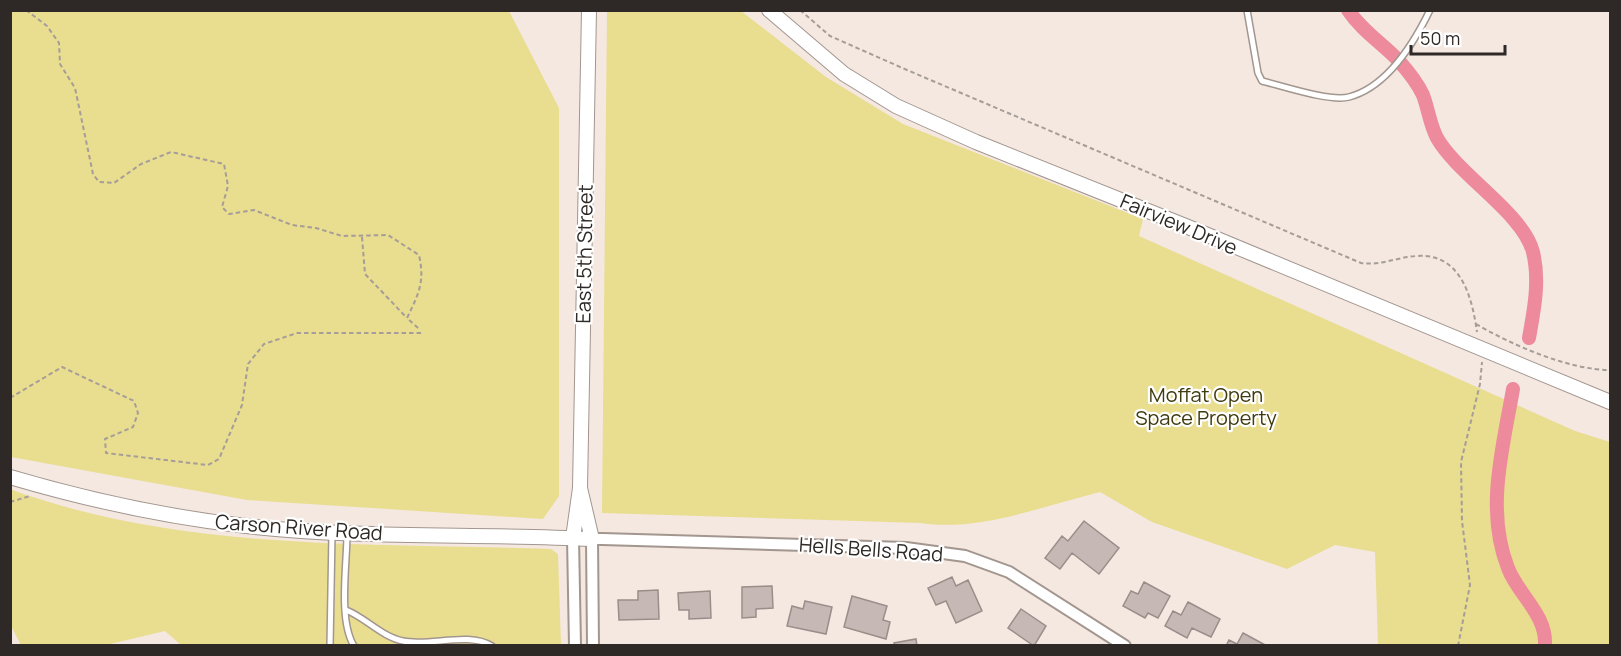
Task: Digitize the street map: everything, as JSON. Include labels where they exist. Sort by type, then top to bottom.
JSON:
[{"type":"street","name":"Fairview Drive","points":[[768,10],[844,74],[896,106],[976,142],[1611,402]]},
{"type":"street","name":"East 5th Street","points":[[575,645],[573,538],[580,488],[588,14]]},
{"type":"street","name":"Carson River Road","points":[[10,477],[140,511],[246,526],[347,532],[592,539]]},
{"type":"street","name":"East 5th Street","points":[[580,488],[592,539],[593,645]]},
{"type":"street","name":"Hells Bells Road","points":[[592,539],[805,544],[930,550],[964,556],[1009,573],[1058,606],[1125,645]]},
{"type":"lane","points":[[1247,10],[1258,73],[1262,81],[1324,96],[1348,98],[1383,77],[1415,41],[1430,10]]},
{"type":"lane","points":[[330,645],[332,531]]},
{"type":"lane","points":[[347,532],[346,610],[348,636],[354,645]]},
{"type":"lane","points":[[346,610],[386,634],[403,641],[466,640],[492,645]]},
{"type":"path","points":[[26,10],[47,26],[59,43],[60,64],[75,88],[93,174],[99,182],[114,183],[141,164],[171,152],[197,156],[224,164],[228,186],[222,207],[230,214],[254,210],[292,225],[316,228],[342,236],[388,235],[419,255],[423,276],[418,295],[407,318]]},
{"type":"path","points":[[800,10],[830,36],[1361,263],[1376,265],[1416,256],[1431,257],[1449,265],[1464,279],[1470,295],[1477,333]]},
{"type":"path","points":[[10,398],[62,367],[134,401],[138,413],[133,427],[105,439],[106,453],[208,465],[219,459],[242,405],[248,364],[264,344],[297,333],[423,333],[365,274],[362,237]]},
{"type":"path","points":[[1476,324],[1553,359],[1597,370],[1611,370]]},
{"type":"path","points":[[1458,645],[1470,585],[1461,521],[1460,471],[1480,384],[1481,356]]},
{"type":"green space","points":[[10,11],[509,11],[559,108],[559,496],[543,519],[247,500],[11,457]]},
{"type":"green space","name":"Moffat Open Space Property","points":[[607,11],[741,11],[826,77],[903,124],[1143,219],[1139,236],[1575,431],[1610,442],[1610,645],[1378,645],[1375,552],[1335,545],[1287,569],[1152,522],[1100,492],[988,521],[942,525],[602,513]]},
{"type":"green space","points":[[10,489],[75,509],[141,524],[209,534],[346,544],[551,549],[558,554],[561,645],[182,646],[165,631],[106,645],[21,645],[11,626]]},
{"type":"building","points":[[1084,521],[1119,548],[1099,574],[1072,553],[1060,569],[1045,558],[1062,536],[1068,541]]},
{"type":"building","points":[[952,577],[956,586],[968,580],[982,611],[956,623],[946,601],[936,605],[928,588]]},
{"type":"building","points":[[1144,582],[1170,596],[1158,618],[1148,613],[1145,618],[1123,606],[1131,591],[1138,594]]},
{"type":"building","points":[[772,586],[773,608],[756,609],[756,617],[742,618],[742,587]]},
{"type":"building","points":[[658,590],[659,619],[619,620],[618,600],[638,600],[638,591]]},
{"type":"building","points":[[710,591],[711,618],[689,619],[689,610],[679,610],[678,593]]},
{"type":"building","points":[[852,596],[887,606],[883,620],[890,622],[886,639],[844,627]]},
{"type":"building","points":[[805,601],[832,607],[826,634],[787,626],[792,606],[803,609]]},
{"type":"building","points":[[1188,602],[1220,619],[1211,637],[1192,628],[1187,638],[1165,626],[1173,611],[1181,615]]},
{"type":"building","points":[[1021,609],[1046,626],[1034,646],[1008,628]]},
{"type":"building","points":[[1243,633],[1267,646],[1226,646],[1229,640],[1237,644]]},
{"type":"building","points":[[916,639],[917,646],[894,646],[894,643]]},
{"type":"waterway","points":[[1348,10],[1359,24],[1399,61],[1415,82],[1423,95],[1437,138],[1447,152],[1504,209],[1527,237],[1533,252],[1536,274],[1536,295],[1529,338]]},
{"type":"waterway","points":[[1513,389],[1498,478],[1498,524],[1501,546],[1508,568],[1537,614],[1545,646]]}]
